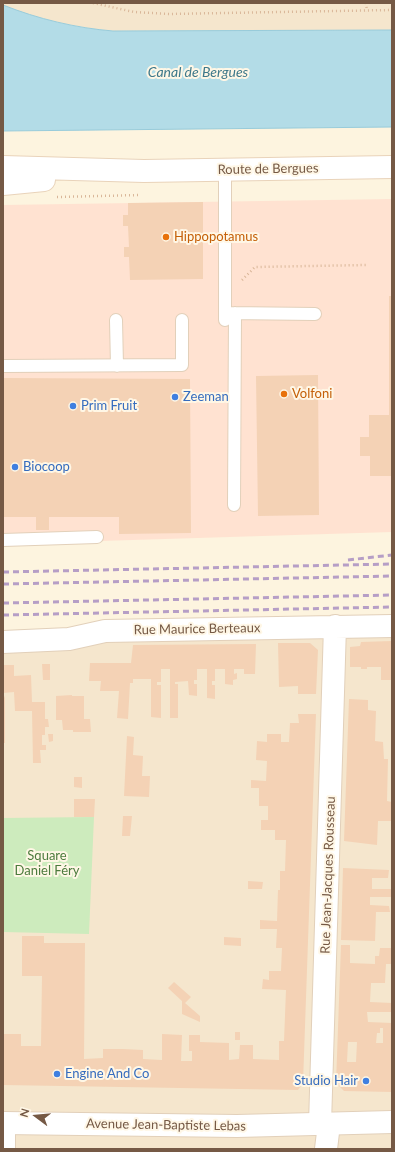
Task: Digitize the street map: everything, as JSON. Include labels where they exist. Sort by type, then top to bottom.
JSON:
[{"type":"street","name":"Route de Bergues","points":[[3,167],[144,172]]},
{"type":"street","name":"Route de Bergues","points":[[3,184],[144,172],[225,169],[392,167]]},
{"type":"street","name":"Rue Jean-Jacques Rousseau","points":[[326,1149],[324,1124],[335,626]]},
{"type":"street","name":"Rue Maurice Berteaux","points":[[3,642],[69,639],[105,631],[392,626]]},
{"type":"street","name":"Avenue Jean-Baptiste Lebas","points":[[4,1123],[237,1126],[392,1122]]},
{"type":"street","points":[[4,1123],[4,1149]]},
{"type":"lane","points":[[225,169],[225,297],[228,315],[234,505]]},
{"type":"lane","points":[[228,315],[315,314]]},
{"type":"lane","points":[[116,320],[116,366]]},
{"type":"lane","points":[[3,366],[182,365],[182,320]]},
{"type":"lane","points":[[3,540],[97,538]]},
{"type":"path","points":[[92,3],[122,10],[164,14],[392,10]]},
{"type":"path","points":[[366,3],[367,11]]},
{"type":"path","points":[[225,297],[255,267],[366,265]]},
{"type":"shaded area","points":[[3,3],[392,3],[392,30],[113,31],[60,23],[26,14],[3,5]]},
{"type":"shaded area","points":[[392,199],[392,532],[3,544],[3,205]]},
{"type":"shaded area","points":[[392,619],[392,1149],[3,1149],[3,634]]},
{"type":"green space","name":"Square Daniel Féry","points":[[94,817],[89,934],[3,932],[3,818]]},
{"type":"water","name":"Canal de Bergues","points":[[3,5],[30,15],[57,22],[85,28],[113,31],[392,30],[392,127],[3,131]]},
{"type":"building","name":"Hippopotamus","points":[[203,202],[203,279],[130,280],[129,257],[124,257],[124,247],[129,247],[128,226],[123,226],[123,215],[128,215],[128,203]]},
{"type":"building","points":[[389,296],[392,296],[392,476],[370,476],[370,456],[360,456],[360,437],[369,437],[369,415],[389,415]]},
{"type":"building","points":[[318,375],[319,515],[258,516],[256,376]]},
{"type":"building","points":[[3,378],[190,379],[191,533],[119,534],[119,517],[49,517],[49,530],[36,530],[36,517],[3,517]]},
{"type":"building","points":[[392,641],[392,680],[381,680],[381,667],[367,667],[367,669],[361,669],[361,667],[350,667],[350,647],[360,646],[361,642]]},
{"type":"building","points":[[278,643],[310,643],[318,650],[316,694],[298,694],[298,686],[279,687]]},
{"type":"building","points":[[256,644],[255,674],[244,674],[244,669],[234,669],[234,674],[237,673],[237,679],[233,680],[233,685],[225,684],[225,669],[215,669],[215,681],[212,681],[212,685],[215,685],[215,699],[207,698],[207,669],[197,669],[197,680],[194,680],[194,684],[197,684],[197,696],[189,695],[188,681],[175,682],[175,684],[178,684],[178,718],[170,718],[170,669],[161,669],[161,682],[157,682],[157,685],[161,685],[161,718],[151,717],[151,679],[133,679],[133,683],[130,683],[128,719],[117,718],[119,691],[100,691],[101,681],[89,681],[90,663],[131,663],[133,645]]},
{"type":"building","points":[[42,664],[50,664],[50,680],[43,680]]},
{"type":"building","points":[[3,665],[14,665],[14,676],[31,675],[32,702],[45,702],[45,719],[48,719],[49,727],[45,727],[45,735],[42,735],[42,745],[46,745],[46,750],[40,750],[41,763],[33,763],[32,711],[15,711],[14,692],[3,693]]},
{"type":"building","points":[[3,693],[5,698],[5,743],[3,743]]},
{"type":"building","points":[[56,696],[84,696],[84,719],[90,719],[91,732],[73,732],[73,730],[63,730],[62,720],[56,720]]},
{"type":"building","points":[[349,699],[368,700],[368,710],[376,711],[375,741],[383,742],[384,759],[388,759],[387,801],[392,802],[392,821],[378,821],[377,845],[344,841]]},
{"type":"building","points":[[298,714],[316,714],[303,1083],[298,1090],[3,1085],[3,1034],[21,1034],[21,1046],[41,1046],[42,976],[22,976],[22,936],[44,936],[44,943],[85,943],[84,1059],[103,1058],[103,1049],[123,1049],[143,1050],[143,1059],[162,1060],[162,1034],[182,1035],[181,1061],[192,1061],[192,1051],[189,1051],[189,1035],[200,1035],[200,1042],[229,1043],[229,1060],[239,1059],[240,1045],[253,1045],[253,1059],[279,1060],[279,1041],[284,1041],[286,990],[262,989],[263,979],[269,980],[269,971],[281,971],[282,948],[276,948],[277,929],[260,929],[260,920],[277,921],[280,871],[285,871],[286,840],[275,840],[275,830],[261,830],[261,820],[268,820],[268,806],[259,806],[259,788],[251,788],[251,780],[266,781],[267,761],[256,760],[257,741],[267,742],[267,734],[281,734],[281,742],[289,742],[290,723],[299,723]]},
{"type":"building","points":[[48,734],[53,734],[53,741],[49,742]]},
{"type":"building","points":[[127,736],[134,737],[133,755],[143,756],[142,776],[150,776],[149,797],[124,796]]},
{"type":"building","points":[[74,777],[82,777],[82,788],[74,787]]},
{"type":"building","points":[[74,799],[95,799],[94,817],[74,817]]},
{"type":"building","points":[[123,816],[132,816],[130,836],[122,836]]},
{"type":"building","points":[[343,868],[389,870],[388,878],[372,878],[372,889],[392,889],[392,897],[370,897],[370,905],[389,906],[390,912],[376,912],[375,941],[341,940]]},
{"type":"building","points":[[248,881],[263,882],[262,889],[248,889]]},
{"type":"building","points":[[224,937],[241,938],[241,946],[224,945]]},
{"type":"building","points":[[341,945],[350,945],[350,963],[375,964],[375,956],[379,956],[380,948],[392,948],[392,964],[386,964],[385,983],[371,983],[370,1002],[392,1003],[392,1012],[367,1012],[368,1022],[392,1023],[392,1092],[344,1091],[336,1083]],"holes":[[[380,1028],[383,1028],[383,1043],[376,1043],[377,1033],[380,1033]],[[348,1042],[357,1042],[356,1062],[347,1062]]]},
{"type":"building","points":[[174,982],[191,997],[185,1003],[200,1016],[200,1022],[182,1014],[182,1001],[168,988]]},
{"type":"building","points":[[235,1032],[240,1032],[240,1040],[235,1040]]},
{"type":"railway","points":[[348,560],[392,555]]},
{"type":"railway","points":[[3,572],[392,564]]},
{"type":"railway","points":[[3,584],[392,576]]},
{"type":"railway","points":[[3,603],[392,595]]},
{"type":"railway","points":[[3,615],[392,607]]},
{"type":"place","name":"Hippopotamus","points":[[166,237]]},
{"type":"place","name":"Volfoni","points":[[284,394]]},
{"type":"place","name":"Zeeman","points":[[175,397]]},
{"type":"place","name":"Prim Fruit","points":[[73,406]]},
{"type":"place","name":"Biocoop","points":[[15,467]]},
{"type":"place","name":"Engine And Co","points":[[57,1074]]},
{"type":"place","name":"Studio Hair","points":[[366,1081]]}]
